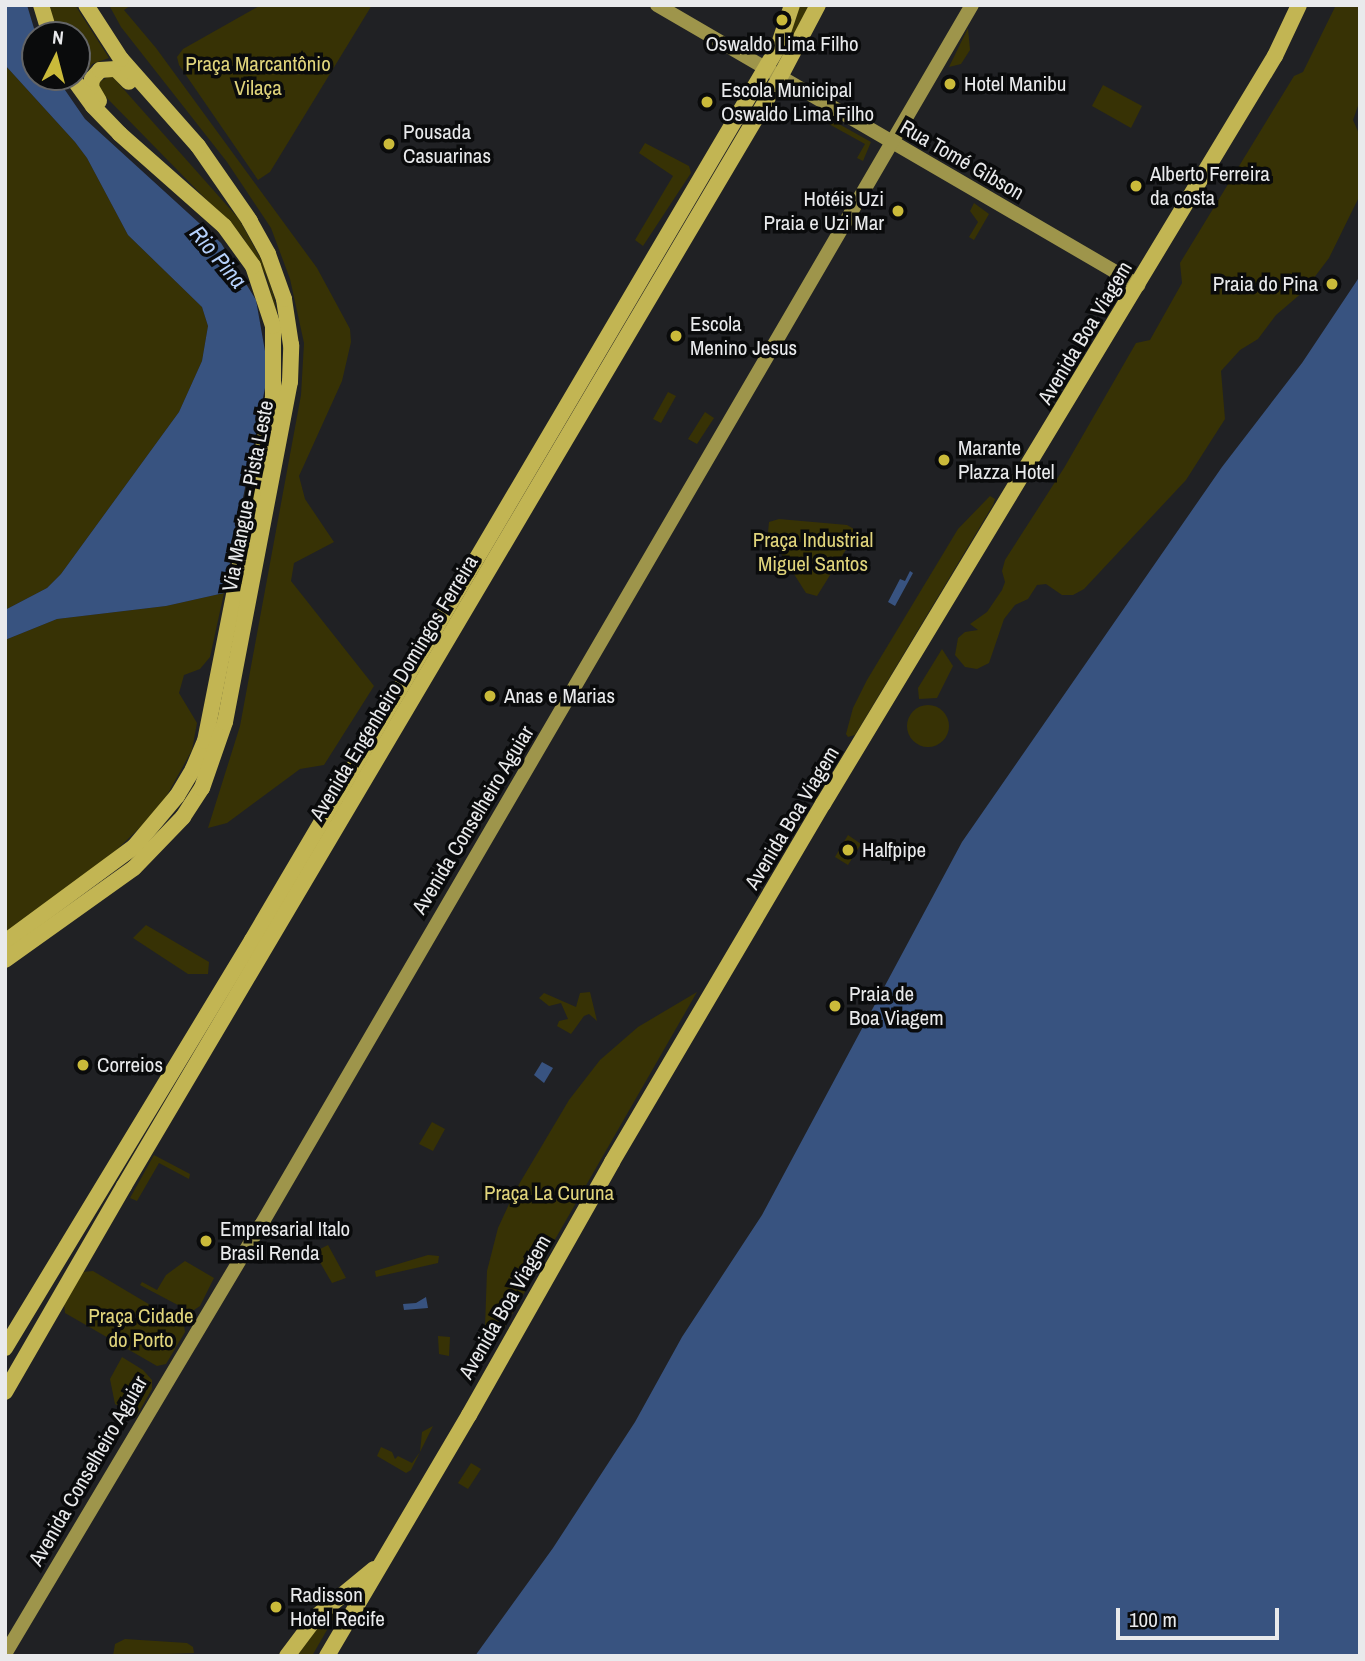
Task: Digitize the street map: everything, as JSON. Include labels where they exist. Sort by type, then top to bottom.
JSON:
[{"type":"main road","name":"Via Mangue - Pista Leste","points":[[5,960],[134,868],[160,843],[202,788],[214,757],[234,677],[290,382],[291,345],[281,289],[268,254],[239,203],[198,146],[121,59],[86,5]]},
{"type":"main road","name":"Rua Tomé Gibson","points":[[657,5],[1138,285]]},
{"type":"main road","name":"Avenida Engenheiro Domingos Ferreira","points":[[5,1348],[252,940],[778,47],[792,5]]},
{"type":"main road","name":"Avenida Engenheiro Domingos Ferreira","points":[[5,1392],[60,1303],[124,1186],[780,77],[818,5]]},
{"type":"main road","name":"Avenida Conselheiro Aguiar","points":[[5,1654],[548,734],[972,5]]},
{"type":"main road","name":"Avenida Boa Viagem","points":[[327,1656],[727,965],[1275,56],[1299,5]]},
{"type":"main road","points":[[150,158],[92,92],[92,79],[100,70],[107,67],[120,72],[239,203]]},
{"type":"main road","points":[[5,942],[134,847],[177,796],[197,760],[208,727],[273,398],[273,326],[265,293],[253,266],[204,206],[93,106],[82,91]]},
{"type":"main road","points":[[287,1656],[317,1616],[384,1560]]},
{"type":"green space","points":[[48,5],[75,5],[85,21],[53,21]]},
{"type":"green space","points":[[109,5],[131,5],[124,10],[156,48],[317,268],[350,329],[351,342],[342,381],[299,476],[305,499],[334,542],[294,563],[291,581],[374,686],[324,765],[300,769],[227,823],[208,828],[240,726],[301,395],[304,343],[290,279],[271,228],[227,162],[121,27]]},
{"type":"green space","name":"Praça Marcantônio Vilaça","points":[[261,5],[372,5],[270,172],[258,180],[179,65],[177,57],[183,49]]},
{"type":"green space","points":[[800,5],[811,5],[783,55],[780,53]]},
{"type":"green space","points":[[1336,5],[1360,5],[1360,100],[1353,120],[1360,136],[1360,195],[1329,258],[1304,291],[1276,315],[1258,339],[1240,350],[1221,371],[1225,419],[1186,480],[1084,589],[1073,595],[1062,595],[1046,584],[1037,585],[1028,599],[1015,605],[1004,619],[989,663],[977,669],[965,667],[955,655],[958,638],[965,632],[978,630],[970,624],[987,612],[1002,590],[1005,582],[1002,571],[1005,560],[1064,468],[1136,343],[1150,340],[1182,283],[1180,263],[1294,76],[1303,72]]},
{"type":"green space","points":[[968,28],[970,50],[961,64],[949,67]]},
{"type":"green space","points":[[91,30],[109,58],[91,65]]},
{"type":"green space","points":[[5,65],[21,83],[21,91],[29,91],[75,142],[87,158],[128,235],[202,307],[208,326],[202,361],[179,412],[61,574],[47,588],[5,610]]},
{"type":"green space","points":[[111,75],[239,219],[263,263],[278,318],[266,275],[242,236],[100,91],[98,83]]},
{"type":"green space","points":[[1103,85],[1142,106],[1131,128],[1092,106]]},
{"type":"green space","points":[[830,119],[871,142],[863,161],[857,158],[865,144],[827,123]]},
{"type":"green space","points":[[645,143],[689,166],[691,173],[643,246],[635,240],[673,176],[639,153]]},
{"type":"green space","points":[[974,203],[989,214],[974,240],[969,237],[978,222],[970,211]]},
{"type":"green space","points":[[668,392],[676,396],[661,423],[653,419]]},
{"type":"green space","points":[[705,412],[714,418],[697,444],[688,439]]},
{"type":"green space","points":[[990,496],[995,499],[993,505],[855,735],[848,737],[846,734],[853,708],[867,680],[958,529]]},
{"type":"green space","name":"Praça Industrial Miguel Santos","points":[[779,519],[847,525],[854,529],[855,535],[817,596],[806,593],[768,533],[769,522]]},
{"type":"green space","points":[[224,593],[210,657],[200,669],[184,675],[179,693],[197,723],[192,750],[160,808],[101,865],[5,934],[5,640],[57,619],[166,606]]},
{"type":"green space","points":[[942,649],[953,666],[937,698],[919,699],[918,688]]},
{"type":"green space","points":[[928,705],[943,711],[949,726],[943,741],[928,747],[913,741],[907,726],[913,711]]},
{"type":"green space","name":"Halfpipe","points":[[848,835],[861,844],[848,865],[835,857]]},
{"type":"green space","points":[[146,925],[209,962],[208,974],[188,974],[133,938]]},
{"type":"green space","points":[[590,992],[597,1021],[589,1014],[584,1016],[571,1034],[557,1026],[559,1021],[568,1019],[561,1003],[549,1006],[539,998],[544,993],[576,1007],[580,993]]},
{"type":"green space","name":"Praça La Curuna","points":[[697,992],[491,1351],[484,1356],[487,1271],[498,1228],[515,1191],[569,1100],[600,1060],[638,1027]]},
{"type":"green space","points":[[432,1122],[445,1129],[433,1151],[419,1144]]},
{"type":"green space","points":[[154,1155],[190,1174],[189,1179],[159,1163],[137,1201],[130,1198]]},
{"type":"green space","points":[[328,1245],[346,1278],[332,1283],[314,1252]]},
{"type":"green space","points":[[428,1255],[439,1256],[438,1263],[376,1277],[375,1271]]},
{"type":"green space","name":"Praça Cidade do Porto","points":[[185,1261],[214,1278],[200,1306],[191,1312],[140,1285],[142,1282],[157,1290],[166,1275]]},
{"type":"green space","name":"Praça Cidade do Porto","points":[[93,1271],[184,1325],[185,1332],[166,1364],[157,1366],[65,1313],[64,1303],[82,1272]]},
{"type":"green space","points":[[438,1336],[450,1337],[449,1356],[439,1354]]},
{"type":"green space","name":"Praça Cidade do Porto","points":[[122,1357],[143,1370],[152,1380],[152,1389],[136,1417],[115,1404],[110,1379]]},
{"type":"green space","points":[[433,1426],[420,1452],[422,1432]]},
{"type":"green space","points":[[381,1447],[392,1452],[395,1459],[398,1456],[412,1463],[420,1452],[411,1470],[406,1473],[377,1456]]},
{"type":"green space","points":[[471,1463],[481,1469],[468,1489],[458,1483]]},
{"type":"green space","points":[[335,1611],[335,1616],[312,1656],[290,1656],[302,1636]]},
{"type":"green space","points":[[125,1639],[187,1643],[193,1647],[194,1653],[113,1656],[115,1644]]},
{"type":"water","points":[[5,5],[27,5],[32,21],[21,21],[21,83],[5,65]]},
{"type":"water","name":"Rio Pina","points":[[29,91],[66,91],[85,119],[221,243],[256,300],[265,351],[265,388],[224,593],[166,606],[57,619],[5,640],[5,610],[47,588],[61,574],[179,412],[202,361],[208,326],[202,307],[128,235],[87,158]]},
{"type":"water","points":[[1360,276],[1360,1656],[475,1656],[553,1548],[635,1422],[682,1337],[762,1215],[962,842],[1222,467],[1302,363]]},
{"type":"water","points":[[910,571],[913,573],[895,606],[888,602],[900,579],[905,581]]},
{"type":"water","points":[[542,1062],[553,1068],[544,1083],[534,1075]]},
{"type":"water","points":[[426,1297],[428,1308],[404,1310],[403,1304],[416,1303]]},
{"type":"place","name":"Oswaldo Lima Filho","points":[[782,20]]},
{"type":"place","name":"Hotel Manibu","points":[[950,84]]},
{"type":"place","name":"Escola Municipal Oswaldo Lima Filho","points":[[707,102]]},
{"type":"place","name":"Pousada Casuarinas","points":[[389,144]]},
{"type":"place","name":"Alberto Ferreira da costa","points":[[1136,186]]},
{"type":"place","name":"Hotéis Uzi Praia e Uzi Mar","points":[[898,211]]},
{"type":"place","name":"Praia do Pina","points":[[1332,284]]},
{"type":"place","name":"Escola Menino Jesus","points":[[676,336]]},
{"type":"place","name":"Marante Plazza Hotel","points":[[944,460]]},
{"type":"place","name":"Anas e Marias","points":[[490,696]]},
{"type":"place","name":"Halfpipe","points":[[848,850]]},
{"type":"place","name":"Praia de Boa Viagem","points":[[835,1006]]},
{"type":"place","name":"Correios","points":[[83,1065]]},
{"type":"place","name":"Empresarial Italo Brasil Renda","points":[[206,1241]]},
{"type":"place","name":"Radisson Hotel Recife","points":[[276,1607]]}]
